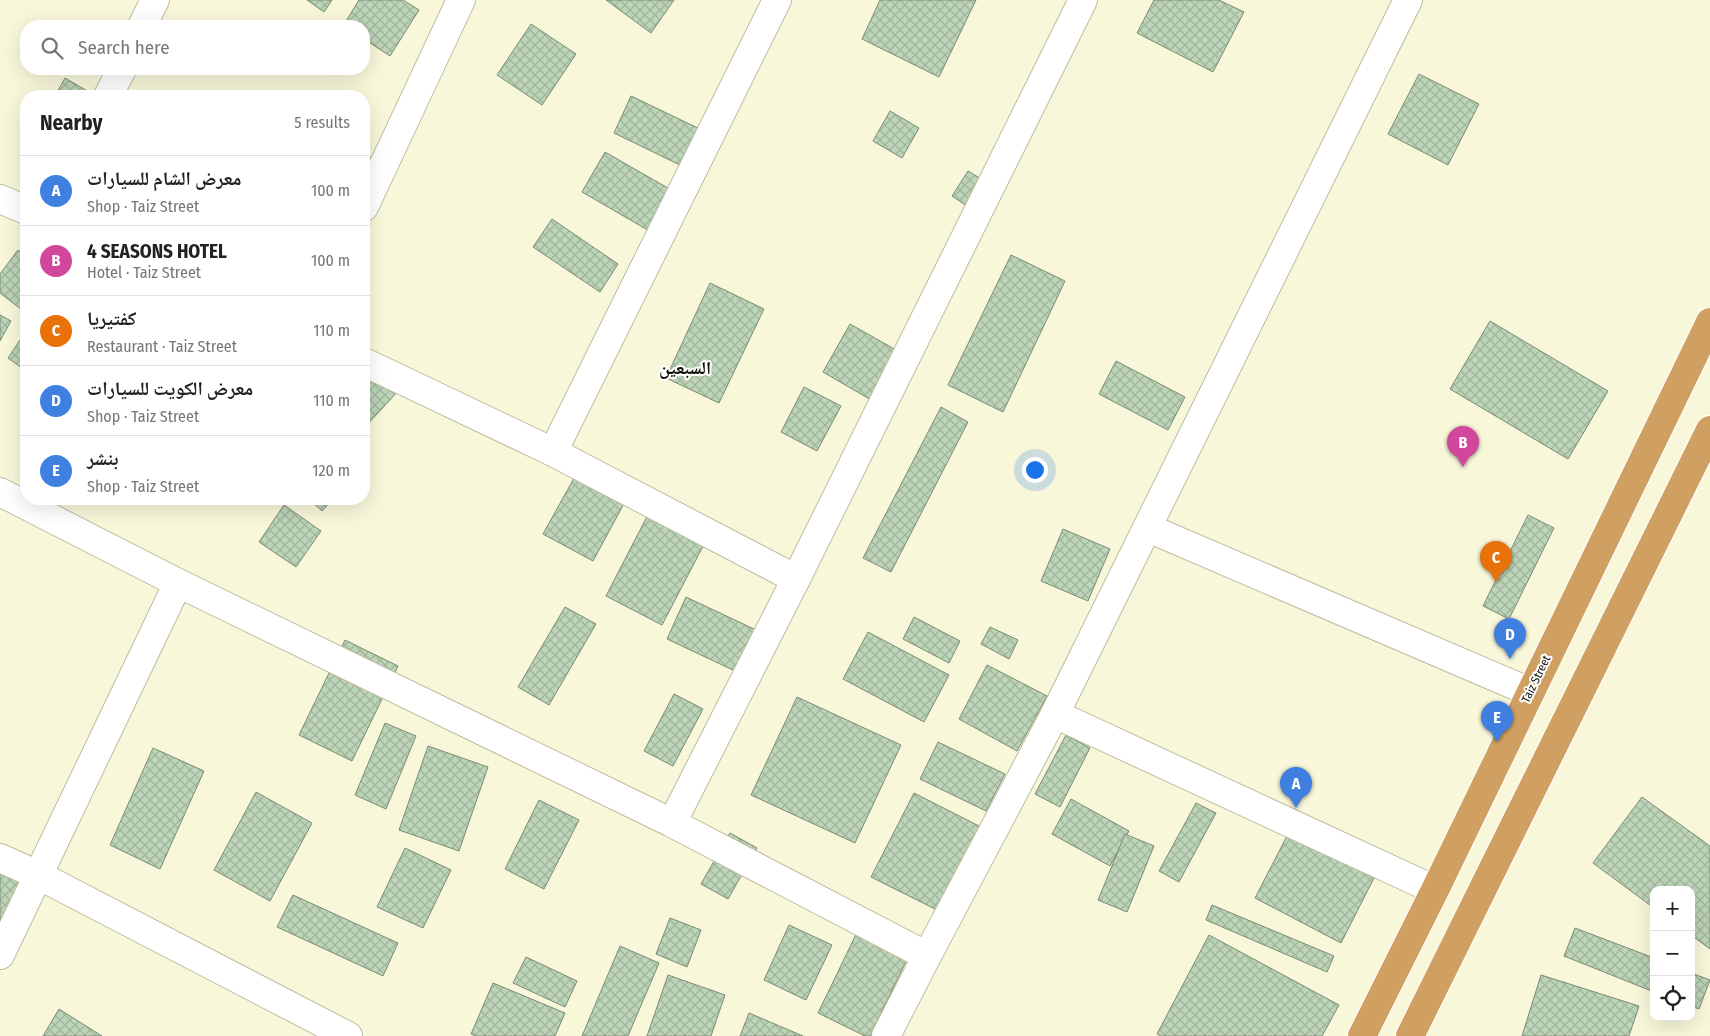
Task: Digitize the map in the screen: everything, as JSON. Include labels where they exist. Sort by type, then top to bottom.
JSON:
[{"type":"highway","name":"Taiz Street","points":[[1362,1036],[1435,890],[1710,322]]},
{"type":"highway","points":[[1410,1036],[1710,430]]},
{"type":"street","points":[[145,20],[156,0]]},
{"type":"street","points":[[370,194],[461,0]]},
{"type":"street","points":[[553,452],[778,0]]},
{"type":"street","points":[[672,823],[796,579],[1083,0]]},
{"type":"street","points":[[886,1036],[1055,714],[1408,0]]},
{"type":"street","points":[[111,90],[119,75]]},
{"type":"street","points":[[0,199],[20,207]]},
{"type":"street","points":[[370,365],[553,452],[796,579]]},
{"type":"street","points":[[0,492],[20,502]]},
{"type":"street","points":[[25,505],[178,583],[672,823],[927,956]]},
{"type":"street","points":[[1148,528],[1530,692]]},
{"type":"street","points":[[0,955],[178,583]]},
{"type":"street","points":[[1055,714],[1435,890]]},
{"type":"street","points":[[0,858],[38,875],[348,1036]]},
{"type":"building","points":[[307,0],[332,0],[324,12]]},
{"type":"building","points":[[359,0],[403,0],[419,10],[390,56],[370,43],[370,20],[347,20]]},
{"type":"building","points":[[606,0],[674,0],[651,33]]},
{"type":"building","points":[[880,0],[976,0],[939,77],[862,39]]},
{"type":"building","points":[[1154,0],[1219,0],[1244,12],[1213,72],[1137,33]]},
{"type":"building","points":[[531,24],[576,54],[542,105],[497,75]]},
{"type":"building","points":[[1419,74],[1479,104],[1448,165],[1388,134]]},
{"type":"building","points":[[65,78],[86,90],[58,90]]},
{"type":"building","points":[[631,96],[702,130],[684,167],[614,133]]},
{"type":"building","points":[[890,111],[919,128],[902,158],[873,141]]},
{"type":"building","points":[[605,152],[687,199],[665,240],[582,192]]},
{"type":"building","points":[[968,171],[986,182],[970,208],[952,196]]},
{"type":"building","points":[[552,219],[618,264],[600,292],[533,247]]},
{"type":"building","points":[[18,250],[20,252],[20,308],[0,293],[0,274]]},
{"type":"building","points":[[1011,255],[1065,281],[1003,412],[948,385]]},
{"type":"building","points":[[710,283],[764,309],[719,403],[666,378]]},
{"type":"building","points":[[0,315],[11,321],[0,341]]},
{"type":"building","points":[[1490,321],[1608,391],[1568,459],[1450,389]]},
{"type":"building","points":[[850,324],[905,355],[878,404],[823,372]]},
{"type":"building","points":[[20,340],[20,367],[8,358]]},
{"type":"building","points":[[1116,361],[1185,397],[1168,430],[1099,394]]},
{"type":"building","points":[[380,373],[399,390],[370,422],[370,384]]},
{"type":"building","points":[[804,387],[841,406],[817,451],[781,432]]},
{"type":"building","points":[[941,407],[968,422],[891,572],[863,558]]},
{"type":"building","points":[[578,471],[627,498],[593,561],[543,534]]},
{"type":"building","points":[[656,499],[712,529],[662,625],[606,596]]},
{"type":"building","points":[[284,505],[321,531],[296,567],[259,542]]},
{"type":"building","points":[[316,505],[328,505],[322,511]]},
{"type":"building","points":[[1528,515],[1554,528],[1509,619],[1483,606]]},
{"type":"building","points":[[1063,529],[1110,549],[1088,601],[1041,581]]},
{"type":"building","points":[[686,597],[771,637],[752,679],[667,639]]},
{"type":"building","points":[[565,607],[596,624],[549,705],[518,687]]},
{"type":"building","points":[[914,617],[960,641],[949,663],[903,639]]},
{"type":"building","points":[[990,627],[1018,640],[1009,659],[981,644]]},
{"type":"building","points":[[868,632],[949,675],[924,722],[843,679]]},
{"type":"building","points":[[345,640],[398,666],[352,761],[299,735]]},
{"type":"building","points":[[987,665],[1047,696],[1017,751],[959,719]]},
{"type":"building","points":[[674,694],[703,709],[673,766],[644,751]]},
{"type":"building","points":[[797,697],[901,745],[855,843],[751,795]]},
{"type":"building","points":[[385,723],[416,736],[386,809],[355,795]]},
{"type":"building","points":[[1066,735],[1090,748],[1060,807],[1035,794]]},
{"type":"building","points":[[938,742],[1005,774],[986,811],[920,779]]},
{"type":"building","points":[[428,746],[488,767],[459,851],[399,830]]},
{"type":"building","points":[[153,748],[204,771],[160,869],[110,845]]},
{"type":"building","points":[[256,792],[312,823],[270,901],[214,870]]},
{"type":"building","points":[[914,793],[983,828],[941,912],[871,877]]},
{"type":"building","points":[[1642,797],[1710,846],[1710,949],[1695,938],[1695,886],[1650,886],[1650,905],[1593,863]]},
{"type":"building","points":[[1071,799],[1129,831],[1110,866],[1052,834]]},
{"type":"building","points":[[539,800],[579,820],[544,889],[505,869]]},
{"type":"building","points":[[1196,803],[1216,813],[1179,882],[1159,871]]},
{"type":"building","points":[[730,833],[757,848],[728,899],[701,884]]},
{"type":"building","points":[[1125,834],[1154,846],[1127,912],[1098,900]]},
{"type":"building","points":[[1288,834],[1374,878],[1341,943],[1255,898]]},
{"type":"building","points":[[405,848],[451,870],[423,928],[377,907]]},
{"type":"building","points":[[0,850],[39,870],[0,946]]},
{"type":"building","points":[[293,895],[398,943],[383,976],[277,927]]},
{"type":"building","points":[[1212,905],[1334,956],[1327,972],[1206,920]]},
{"type":"building","points":[[670,918],[701,930],[687,967],[656,954]]},
{"type":"building","points":[[862,922],[913,947],[870,1036],[865,1036],[818,1013]]},
{"type":"building","points":[[789,925],[832,945],[806,1000],[764,980]]},
{"type":"building","points":[[1575,928],[1650,956],[1650,990],[1564,956]]},
{"type":"building","points":[[1209,935],[1339,1005],[1322,1036],[1161,1036],[1157,1034]]},
{"type":"building","points":[[620,946],[659,963],[628,1036],[582,1036]]},
{"type":"building","points":[[526,957],[577,981],[565,1007],[513,983]]},
{"type":"building","points":[[1695,974],[1710,980],[1699,1009],[1695,1008]]},
{"type":"building","points":[[668,975],[725,995],[711,1036],[647,1036]]},
{"type":"building","points":[[1541,975],[1639,1006],[1629,1036],[1522,1036]]},
{"type":"building","points":[[493,983],[565,1013],[555,1036],[476,1036],[471,1034]]},
{"type":"building","points":[[59,1009],[102,1036],[43,1036]]},
{"type":"building","points":[[749,1013],[803,1036],[740,1036]]},
{"type":"place","name":"4 SEASONS HOTEL","points":[[1463,467]]},
{"type":"place","name":"كفتيريا","points":[[1496,582]]},
{"type":"place","name":"معرض الكويت للسيارات","points":[[1510,659]]},
{"type":"place","name":"بنشر","points":[[1497,742]]},
{"type":"place","name":"معرض الشام للسيارات","points":[[1296,808]]},
{"type":"district","name":"السبعين","points":[[685,368]]}]
